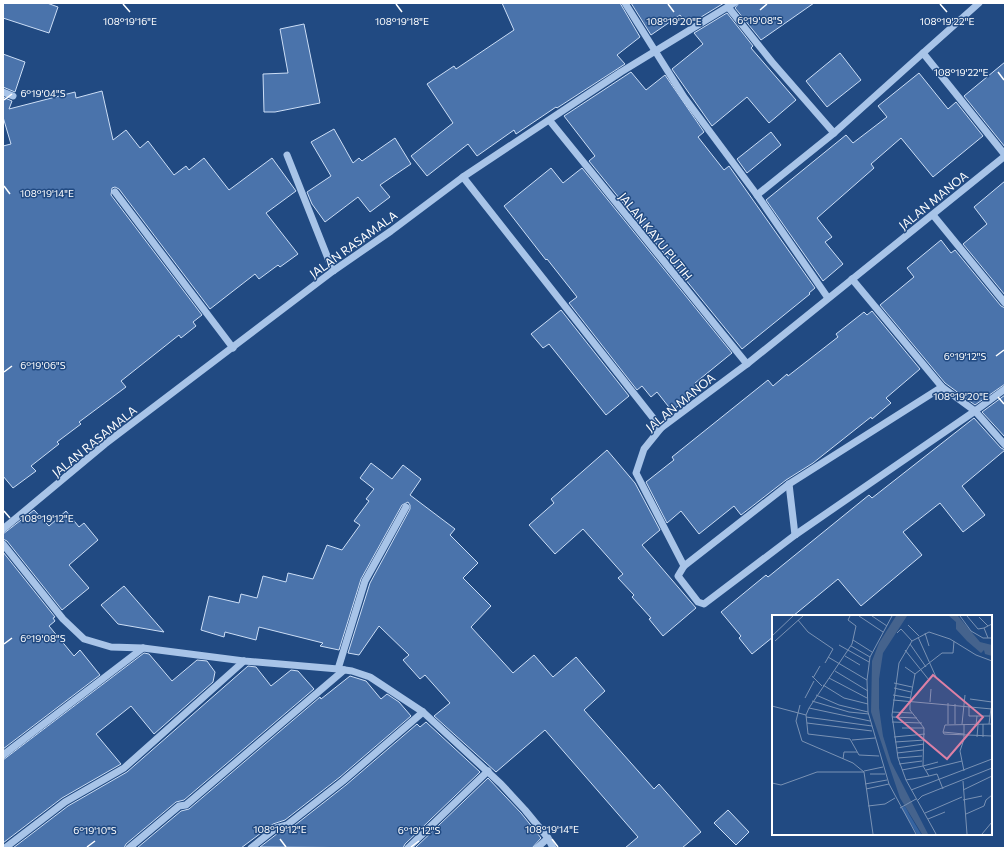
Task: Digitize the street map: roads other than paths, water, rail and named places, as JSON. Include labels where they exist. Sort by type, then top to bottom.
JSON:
[{"type":"street","points":[[624,3],[684,97],[757,195],[828,298]]},
{"type":"street","points":[[757,195],[834,133],[979,3]]},
{"type":"street","points":[[731,5],[772,62],[834,133]]},
{"type":"street","name":"JALAN RASAMALA","points":[[3,529],[105,444],[333,271],[391,231],[462,177],[550,121],[621,72],[656,53],[731,5]]},
{"type":"street","points":[[924,53],[1005,155]]},
{"type":"street","points":[[3,92],[13,96]]},
{"type":"street","name":"JALAN KAYU PUTIH","points":[[550,121],[747,364]]},
{"type":"street","points":[[287,155],[333,271]]},
{"type":"street","name":"JALAN MANOA","points":[[684,566],[636,473],[644,449],[661,428],[747,364],[933,215],[1005,155]]},
{"type":"street","points":[[462,177],[661,428]]},
{"type":"street","points":[[115,192],[233,348]]},
{"type":"street","points":[[933,215],[1005,303]]},
{"type":"street","points":[[852,279],[942,387],[975,411],[1005,444]]},
{"type":"street","points":[[942,387],[789,484],[684,566],[678,576],[698,602],[704,604],[795,535],[1005,389]]},
{"type":"street","points":[[789,484],[795,535]]},
{"type":"street","points":[[129,848],[179,806],[186,805],[341,670],[365,581],[406,507]]},
{"type":"street","points":[[3,544],[63,619],[84,640],[111,647],[142,648],[244,661],[341,670],[370,677],[423,712],[488,771],[525,810],[548,838],[553,848]]},
{"type":"street","points":[[3,755],[142,648]]},
{"type":"street","points":[[5,848],[65,802],[124,768],[244,661]]},
{"type":"street","points":[[251,848],[276,828],[287,825],[337,786],[423,712]]},
{"type":"street","points":[[408,848],[488,771]]},
{"type":"street","points":[[537,848],[548,838]]}]
